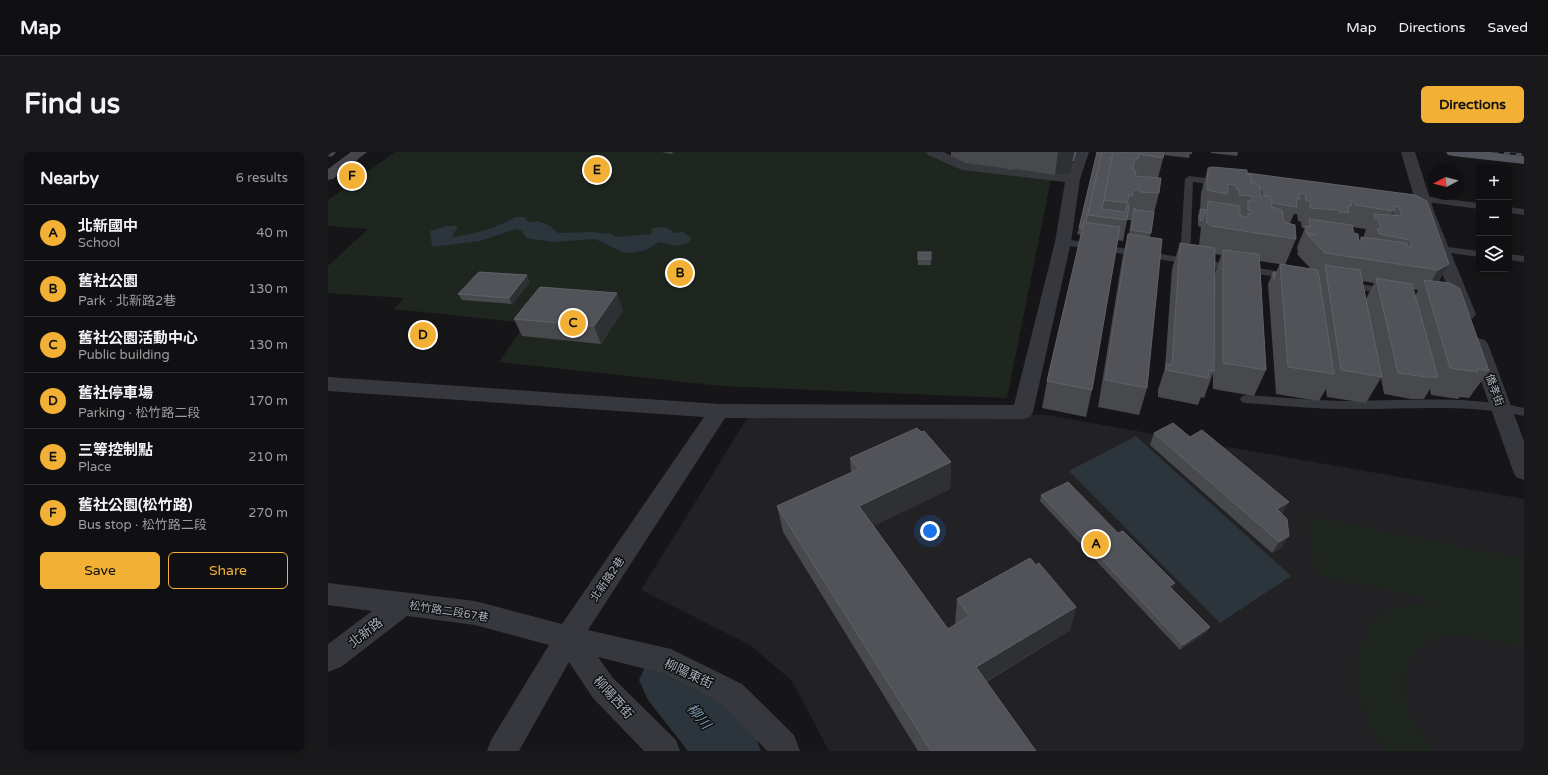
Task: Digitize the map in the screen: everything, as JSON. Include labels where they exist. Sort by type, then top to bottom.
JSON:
[{"type":"main road","points":[[1453,152],[1524,160]]},
{"type":"street","points":[[328,176],[360,152]]},
{"type":"street","points":[[933,152],[962,166],[1073,179]]},
{"type":"street","points":[[328,384],[719,411],[1023,412],[1063,242],[1073,179],[1082,152]]},
{"type":"street","name":"僑孝街","points":[[1408,152],[1422,205],[1440,250],[1455,301],[1501,407],[1524,471]]},
{"type":"street","name":"北新路2巷","points":[[502,751],[568,638],[719,411]]},
{"type":"street","name":"松竹路二段67巷","points":[[328,594],[475,613],[568,638]]},
{"type":"street","name":"北新路","points":[[328,659],[402,604]]},
{"type":"street","name":"柳陽西街","points":[[568,638],[602,688],[665,751]]},
{"type":"street","name":"柳陽東街","points":[[568,638],[670,662],[684,669],[732,694],[783,746],[785,751]]},
{"type":"lane","points":[[1185,260],[1189,179],[1229,184]]},
{"type":"lane","points":[[1422,205],[1476,206]]},
{"type":"lane","points":[[1512,210],[1524,212]]},
{"type":"lane","points":[[1063,242],[1301,278]]},
{"type":"lane","points":[[1440,250],[1476,254]]},
{"type":"lane","points":[[1512,257],[1524,259]]},
{"type":"lane","points":[[1332,282],[1401,293]]},
{"type":"lane","points":[[1246,398],[1340,405],[1427,403],[1501,407],[1524,412]]},
{"type":"shaded area","points":[[395,152],[932,152],[1051,179],[1007,398],[722,386],[499,362],[526,323],[394,309],[404,298],[328,293],[328,266],[368,229],[328,226],[328,200]]},
{"type":"shaded area","points":[[515,217],[524,217],[529,222],[538,221],[550,226],[558,233],[592,232],[611,234],[616,237],[651,234],[652,229],[661,227],[667,228],[674,233],[683,232],[691,238],[689,243],[676,246],[659,242],[646,250],[631,253],[623,252],[595,239],[553,242],[526,238],[522,231],[516,229],[480,241],[432,247],[430,231],[447,226],[458,226],[452,237],[461,236],[492,228]]},
{"type":"shaded area","points":[[767,410],[1046,415],[1524,499],[1524,751],[829,751],[792,681],[750,645],[641,590],[746,420]]},
{"type":"shaded area","points":[[1136,436],[1291,576],[1220,623],[1069,471]]},
{"type":"shaded area","points":[[1308,516],[1524,559],[1524,648],[1476,637],[1456,635],[1432,640],[1421,647],[1412,656],[1407,667],[1404,680],[1404,693],[1407,706],[1417,728],[1436,751],[1386,751],[1370,724],[1359,694],[1357,679],[1357,664],[1360,649],[1373,624],[1378,618],[1387,611],[1399,607],[1434,601],[1316,574]]},
{"type":"building","points":[[1097,152],[1102,152],[1086,222],[1084,222],[1082,229],[1079,228]]},
{"type":"building","points":[[1102,152],[1113,152],[1102,209],[1125,212],[1127,205],[1129,205],[1127,220],[1088,215]]},
{"type":"building","points":[[1113,152],[1164,152],[1163,158],[1139,154],[1138,159],[1135,159],[1133,170],[1136,171],[1135,176],[1161,178],[1159,193],[1133,190],[1132,196],[1129,195],[1127,203],[1104,200]]},
{"type":"building","points":[[1212,167],[1247,170],[1247,174],[1251,175],[1251,183],[1260,186],[1260,196],[1270,197],[1272,207],[1282,210],[1284,222],[1295,225],[1296,239],[1211,226],[1206,222],[1208,201],[1240,206],[1240,215],[1245,217],[1248,217],[1248,213],[1251,214],[1251,210],[1248,210],[1248,200],[1252,201],[1252,196],[1239,195],[1239,189],[1236,189],[1236,185],[1228,184],[1227,194],[1207,190],[1208,168]]},
{"type":"building","points":[[1247,173],[1415,195],[1427,201],[1449,264],[1438,270],[1325,253],[1306,233],[1316,235],[1306,232],[1305,226],[1310,227],[1309,219],[1352,225],[1354,233],[1358,234],[1359,241],[1362,242],[1361,237],[1407,243],[1408,247],[1412,247],[1410,240],[1379,234],[1377,229],[1381,229],[1378,219],[1375,219],[1374,214],[1402,216],[1399,207],[1394,206],[1395,210],[1393,211],[1355,205],[1351,200],[1352,206],[1348,206],[1349,213],[1339,212],[1339,210],[1310,208],[1310,201],[1306,201],[1305,194],[1299,193],[1300,199],[1296,199],[1297,207],[1272,203],[1272,196],[1264,195],[1264,189],[1260,188],[1260,186],[1251,181],[1251,175]]},
{"type":"building","points":[[1134,208],[1136,210],[1154,212],[1151,233],[1131,230]]},
{"type":"building","points":[[1200,209],[1206,210],[1202,221],[1200,220]]},
{"type":"building","points":[[1084,222],[1120,227],[1092,390],[1047,381]]},
{"type":"building","points":[[1128,234],[1162,239],[1147,388],[1105,380]]},
{"type":"building","points":[[1180,243],[1215,248],[1214,371],[1209,370],[1208,378],[1166,370],[1166,364],[1172,365]]},
{"type":"building","points":[[1223,250],[1259,254],[1266,370],[1223,363]]},
{"type":"building","points":[[918,252],[931,252],[931,259],[918,259]]},
{"type":"building","points":[[1280,264],[1318,270],[1334,374],[1288,367]]},
{"type":"building","points":[[1325,265],[1360,270],[1382,377],[1341,370]]},
{"type":"building","points":[[479,272],[527,275],[509,298],[458,294]]},
{"type":"building","points":[[1273,272],[1276,272],[1274,279]]},
{"type":"building","points":[[1376,278],[1412,284],[1438,377],[1398,373]]},
{"type":"building","points":[[1424,280],[1450,283],[1460,289],[1489,371],[1476,369],[1478,372],[1450,368]]},
{"type":"building","points":[[540,287],[617,293],[594,326],[514,319]]},
{"type":"building","points":[[1173,423],[1190,437],[1202,430],[1289,502],[1277,509],[1287,519],[1289,536],[1279,542],[1154,433]]},
{"type":"building","points":[[917,428],[921,432],[924,431],[951,462],[859,506],[948,629],[969,616],[957,599],[1030,558],[1036,565],[1039,563],[1076,607],[976,667],[1036,751],[931,751],[777,506],[859,469],[850,458]]},
{"type":"building","points":[[1068,482],[1118,533],[1123,531],[1175,583],[1169,586],[1210,627],[1183,645],[1041,495]]},
{"type":"waterway","name":"柳川","points":[[669,680],[729,751]]},
{"type":"railway","points":[[1498,152],[1524,155]]},
{"type":"place","name":"三等控制點","points":[[597,170]]},
{"type":"place","name":"舊社公園(松竹路)","points":[[352,176]]},
{"type":"place","name":"舊社公園","points":[[680,273]]},
{"type":"place","name":"舊社公園活動中心","points":[[573,323]]},
{"type":"place","name":"舊社停車場","points":[[423,335]]},
{"type":"place","name":"北新國中","points":[[1096,544]]}]
